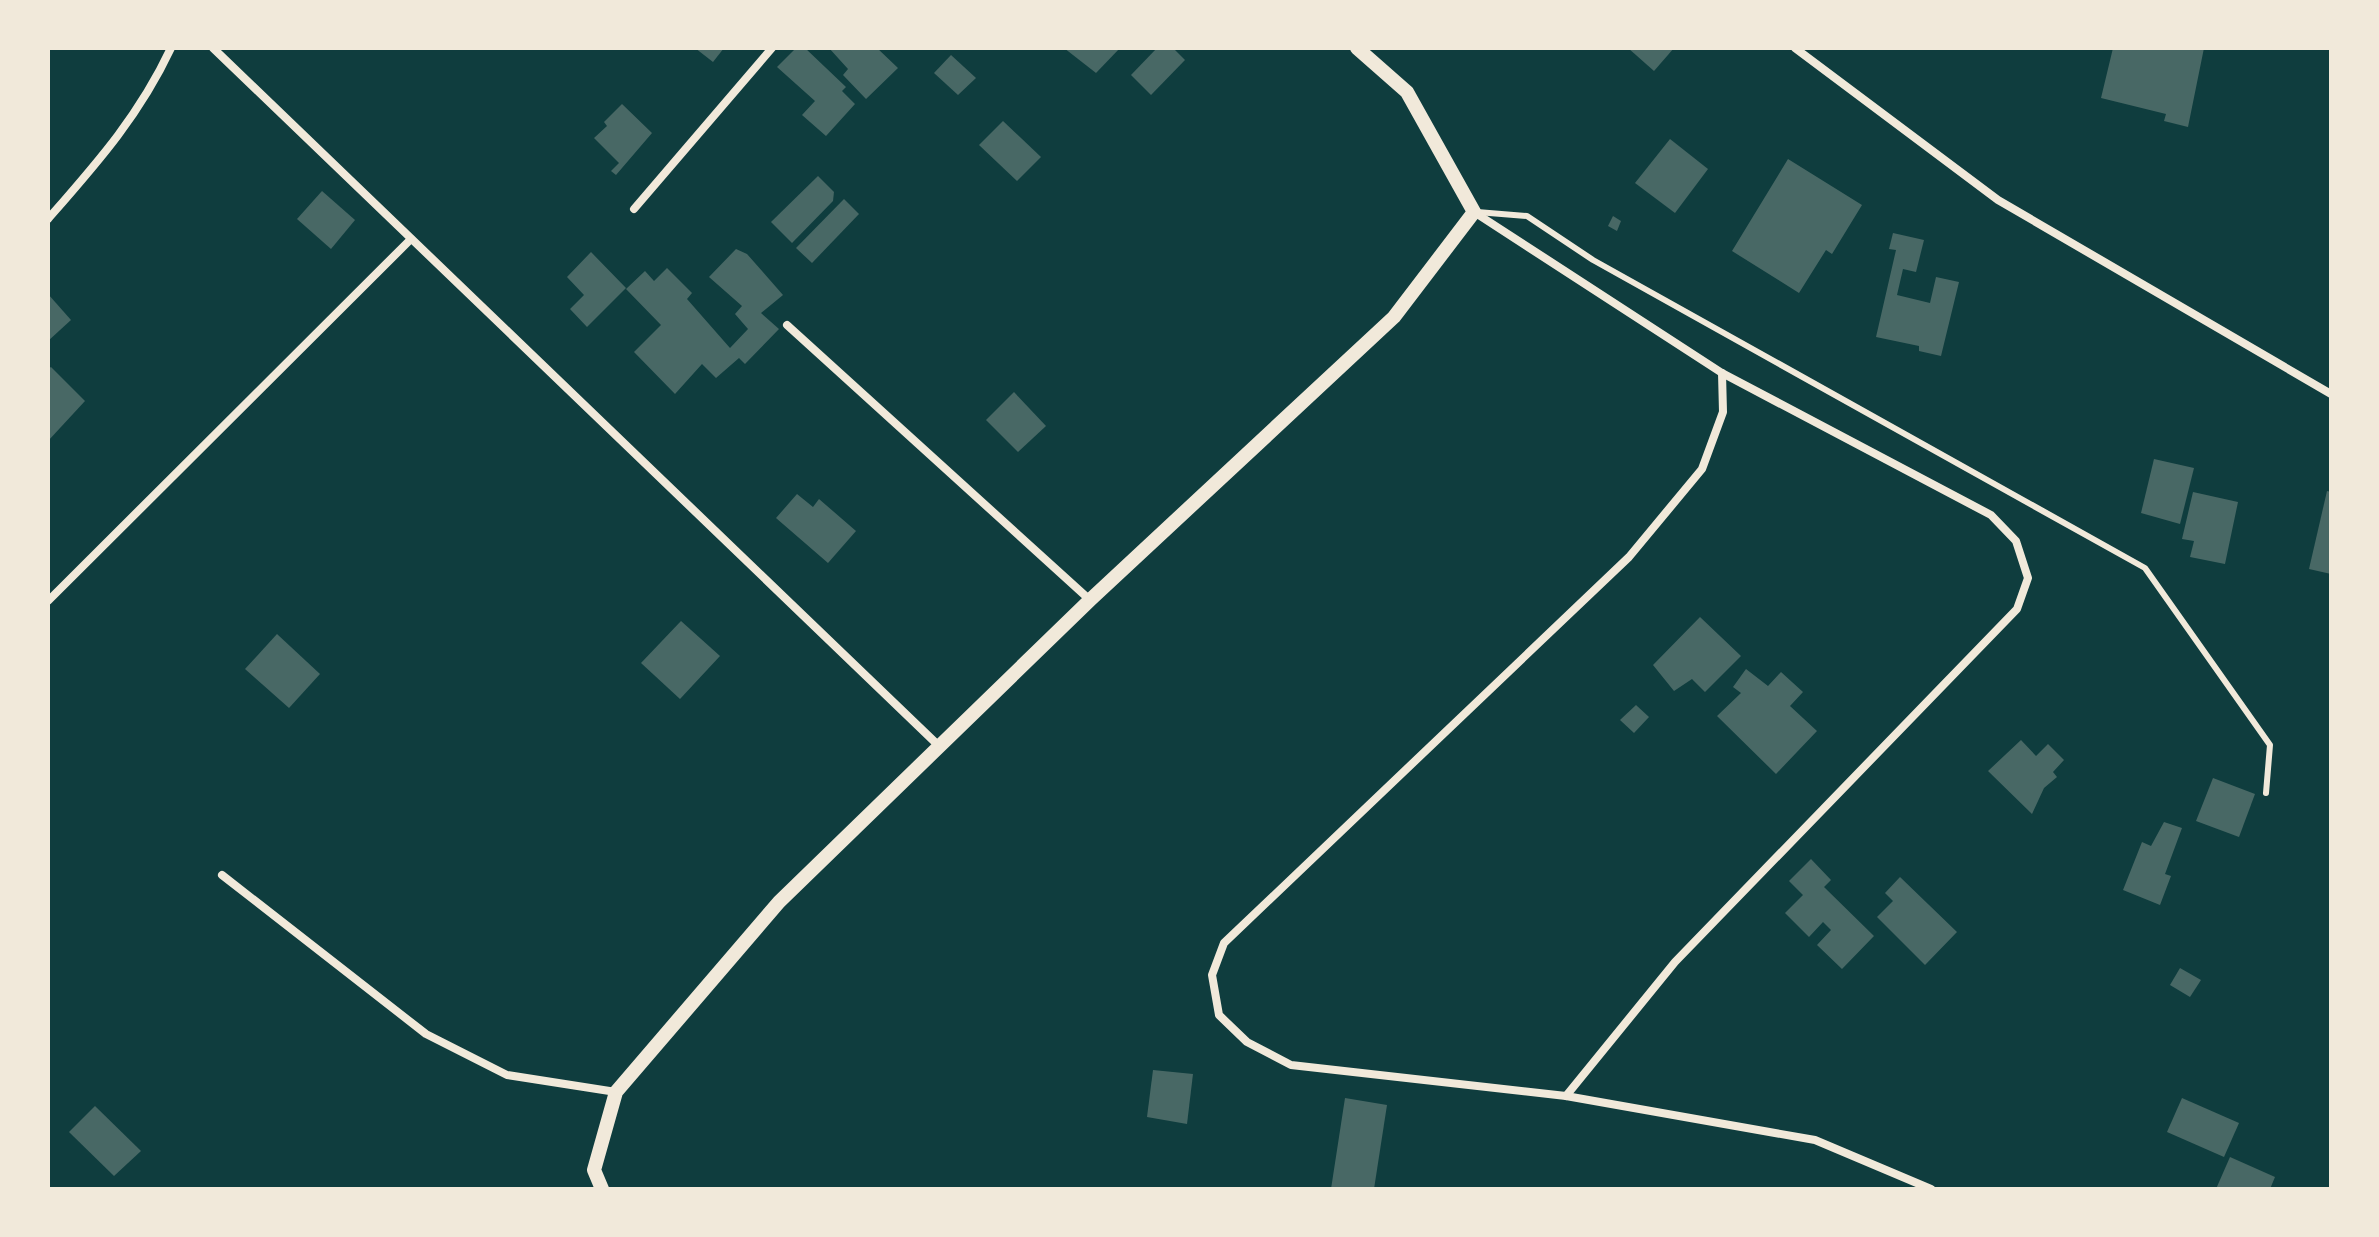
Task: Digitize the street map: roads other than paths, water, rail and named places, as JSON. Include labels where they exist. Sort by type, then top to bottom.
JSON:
[{"type":"street","points":[[48,219],[133,118],[149,94],[171,48]]},
{"type":"street","points":[[213,48],[939,746]]},
{"type":"street","points":[[634,209],[772,48]]},
{"type":"street","points":[[1357,48],[1407,92],[1474,212],[1722,373],[1991,515],[2016,541],[2028,578],[2017,609],[1675,962],[1566,1096]]},
{"type":"street","points":[[1795,48],[1998,200],[2331,394]]},
{"type":"street","points":[[602,1189],[594,1170],[616,1092],[779,902],[1090,600],[1394,317],[1474,212]]},
{"type":"street","points":[[48,601],[411,239]]},
{"type":"street","points":[[787,325],[1090,600]]},
{"type":"street","points":[[1722,373],[1723,412],[1702,469],[1629,557],[1224,943],[1212,975],[1219,1015],[1247,1042],[1291,1065],[1566,1096],[1815,1140],[1931,1189]]},
{"type":"street","points":[[222,875],[426,1034],[507,1075],[616,1092]]},
{"type":"lane","points":[[1474,212],[1527,216],[1593,260],[2145,568],[2270,745],[2266,793]]}]
